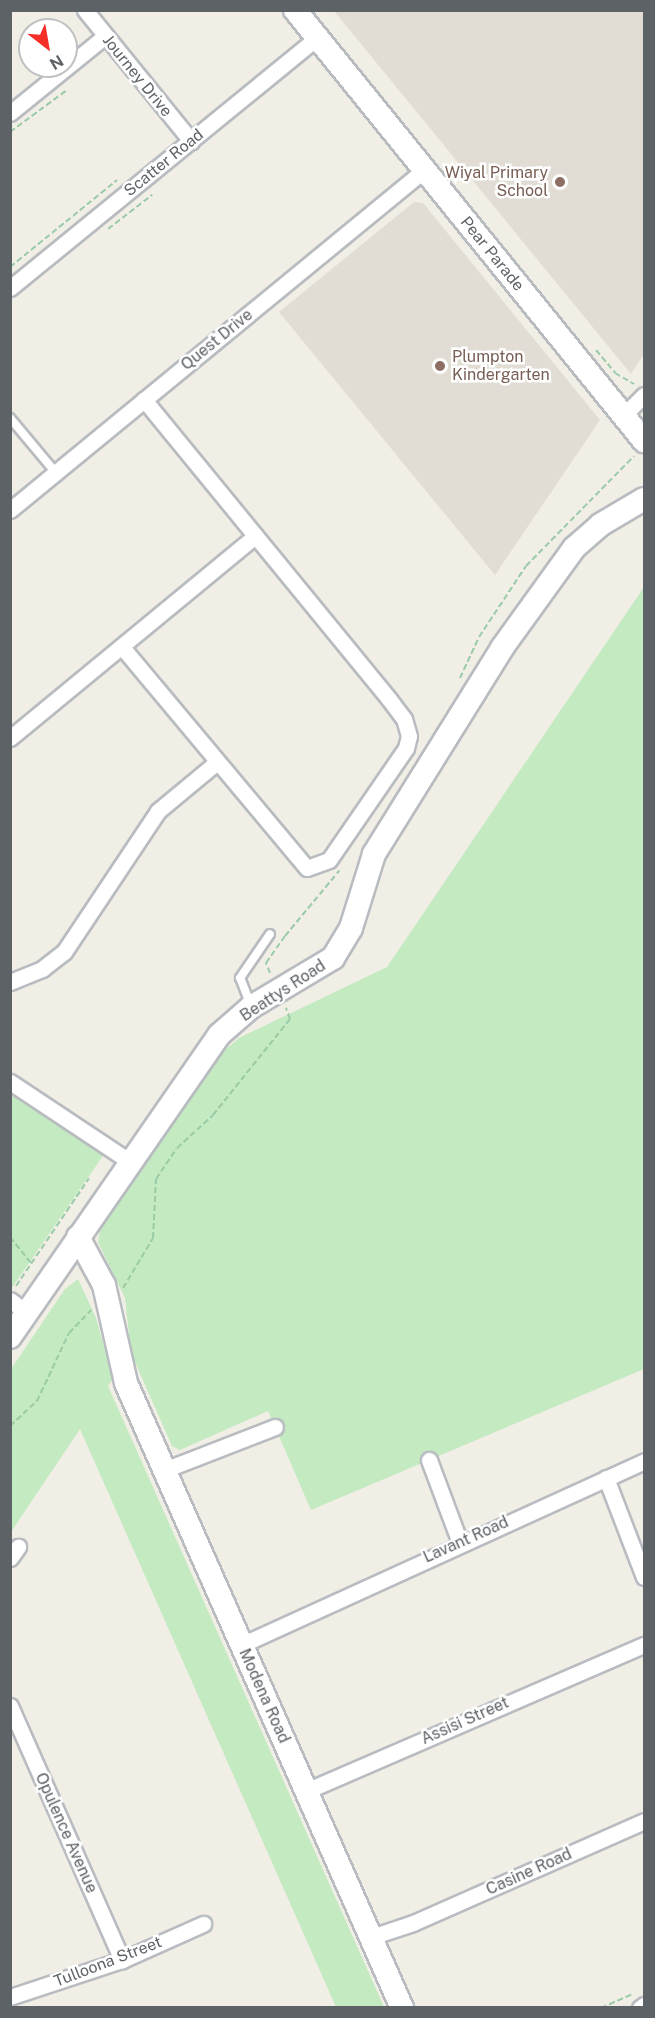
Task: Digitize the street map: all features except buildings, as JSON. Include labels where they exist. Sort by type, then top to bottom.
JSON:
[{"type":"street","name":"Journey Drive","points":[[85,10],[191,141]]},
{"type":"street","name":"Pear Parade","points":[[295,10],[624,415],[641,447]]},
{"type":"street","points":[[10,113],[105,36]]},
{"type":"street","name":"Scatter Road","points":[[10,288],[317,38]]},
{"type":"street","name":"Quest Drive","points":[[10,510],[424,170]]},
{"type":"street","points":[[624,415],[645,395]]},
{"type":"street","points":[[122,647],[308,868],[317,868],[329,860],[406,748],[409,736],[389,699],[144,400]]},
{"type":"street","name":"Beattys Road","points":[[10,1338],[19,1306],[73,1245],[200,1059],[251,1007],[316,972],[344,943],[374,854],[502,648],[574,548],[600,525],[645,499]]},
{"type":"street","points":[[10,738],[255,536]]},
{"type":"street","points":[[10,982],[42,969],[64,952],[158,811],[217,762]]},
{"type":"street","points":[[10,1082],[129,1161]]},
{"type":"street","name":"Modena Road","points":[[73,1245],[105,1300],[126,1383],[402,2007]]},
{"type":"street","points":[[166,1474],[275,1427]]},
{"type":"street","points":[[429,1460],[464,1541]]},
{"type":"street","name":"Lavant Road","points":[[239,1641],[645,1461]]},
{"type":"street","points":[[602,1480],[645,1577]]},
{"type":"street","name":"Assisi Street","points":[[306,1791],[624,1651],[645,1637]]},
{"type":"street","name":"Assisi Street","points":[[624,1651],[645,1646]]},
{"type":"street","name":"Opulence Avenue","points":[[10,1706],[122,1960]]},
{"type":"street","name":"Casine Road","points":[[373,1942],[645,1821]]},
{"type":"street","name":"Tulloona Street","points":[[10,1997],[122,1960],[203,1924]]},
{"type":"street","points":[[640,2007],[645,2005]]},
{"type":"lane","points":[[10,418],[56,473]]},
{"type":"lane","points":[[251,1007],[240,978],[270,934]]},
{"type":"path","points":[[10,132],[67,90]]},
{"type":"path","points":[[10,267],[121,177]]},
{"type":"path","points":[[457,685],[479,637],[526,566],[641,447]]},
{"type":"path","points":[[10,1426],[47,1385],[69,1332],[129,1281],[153,1238],[156,1179],[177,1148],[213,1115],[290,1019],[266,963],[295,920],[341,868]]},
{"type":"path","points":[[10,1293],[89,1178]]},
{"type":"path","points":[[10,1237],[32,1263]]},
{"type":"path","points":[[601,2007],[645,1988]]},
{"type":"shaded area","name":"Wiyal Primary School","points":[[334,11],[644,11],[644,354],[631,374]]},
{"type":"shaded area","name":"Plumpton Kindergarten","points":[[414,202],[423,203],[600,420],[495,575],[279,312]]},
{"type":"green space","points":[[644,587],[644,1369],[311,1510],[268,1411],[180,1450],[172,1446],[131,1353],[125,1298],[98,1242],[100,1230],[224,1051],[239,1038],[387,967]]},
{"type":"green space","points":[[10,1082],[109,1147],[11,1289],[10,1289]]},
{"type":"green space","points":[[78,1279],[96,1318],[113,1379],[108,1386],[384,2007],[336,2007],[80,1429],[11,1532],[11,1369],[65,1289]]},
{"type":"place","name":"Wiyal Primary School","points":[[560,182]]},
{"type":"place","name":"Plumpton Kindergarten","points":[[440,366]]}]
